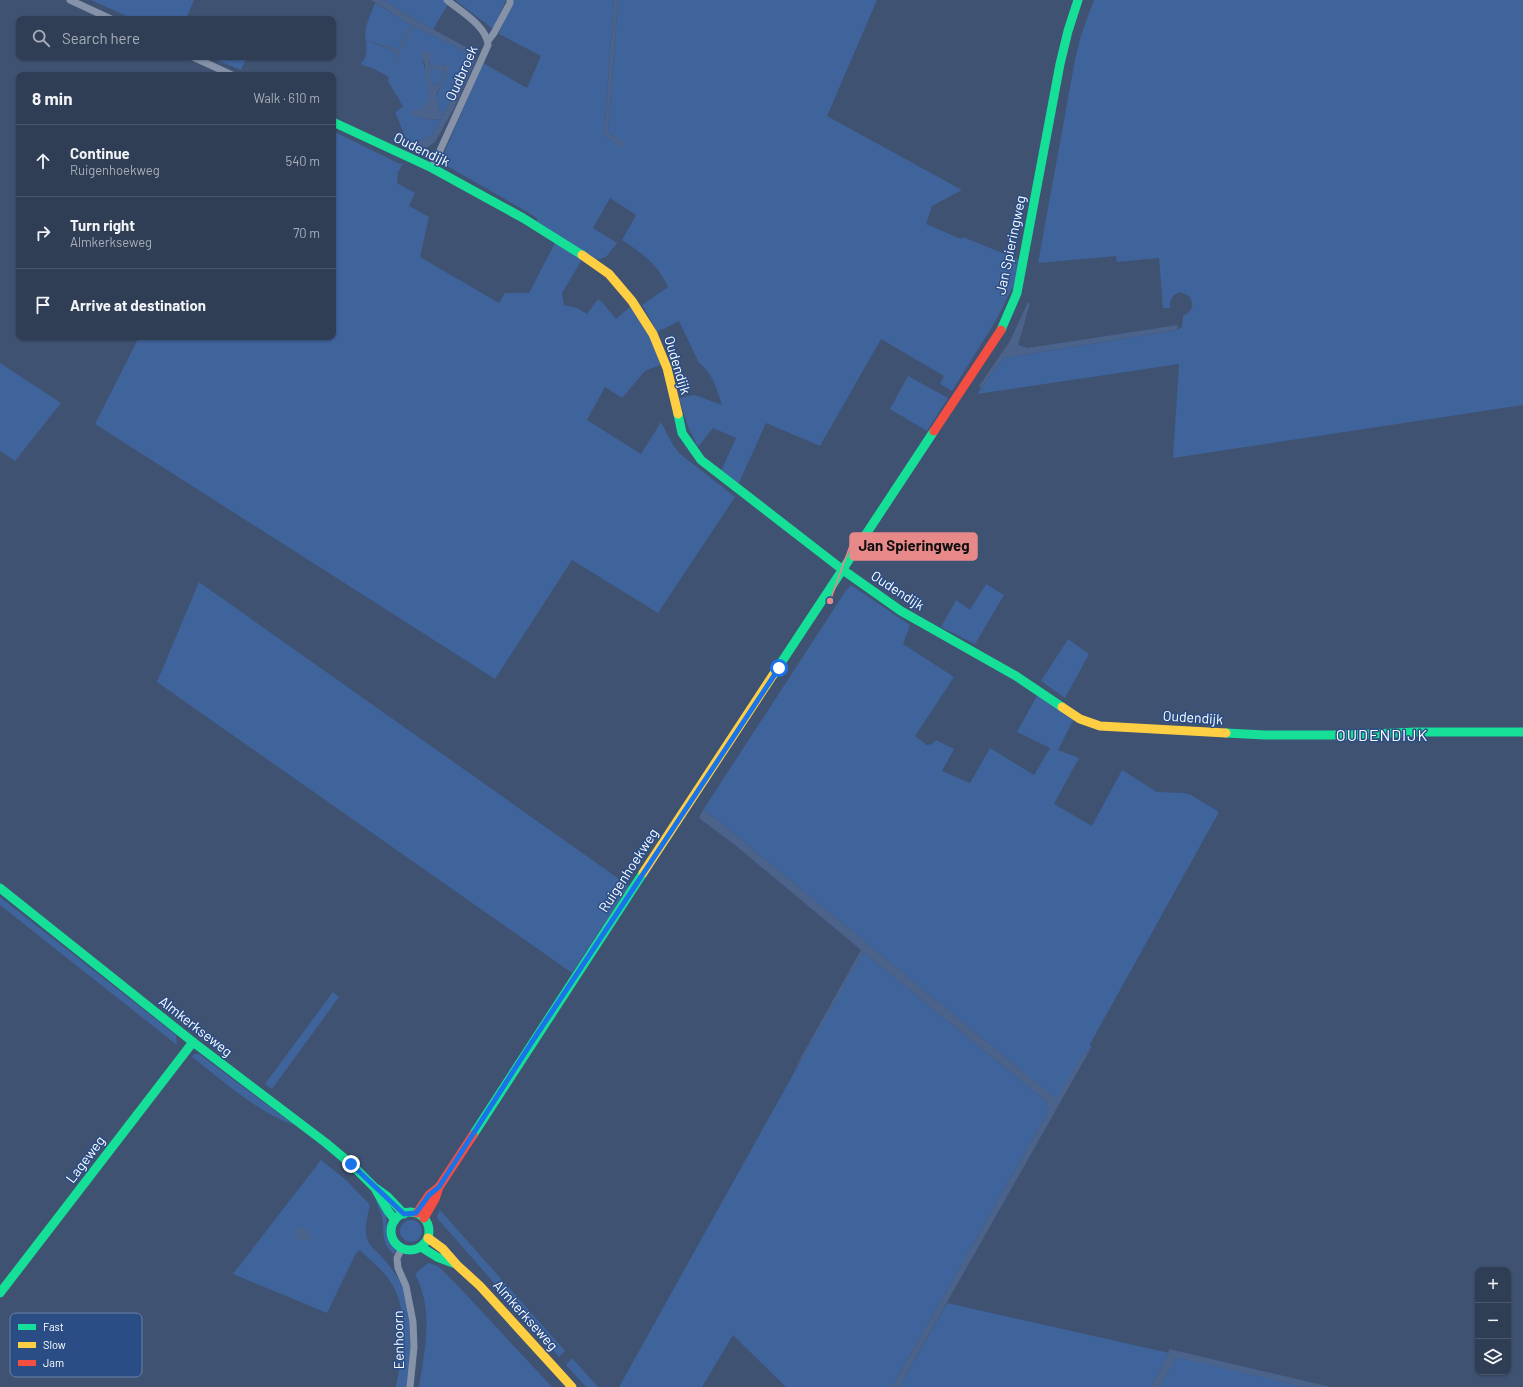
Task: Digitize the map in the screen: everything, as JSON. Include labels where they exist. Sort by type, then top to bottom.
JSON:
[{"type":"street","points":[[70,0],[105,16]]},
{"type":"street","name":"Oudbroek","points":[[432,168],[486,50],[488,41],[483,30],[447,0]]},
{"type":"street","points":[[488,41],[494,33],[510,3],[510,0]]},
{"type":"street","name":"Jan Spieringweg","points":[[843,570],[999,333],[1017,293],[1060,64],[1068,31],[1078,0]]},
{"type":"street","points":[[200,60],[226,72]]},
{"type":"street","name":"Oudendijk","points":[[336,123],[432,168],[547,232],[609,274],[632,301],[653,334],[667,368],[682,433],[690,447],[701,460],[843,570],[901,611],[1016,676],[1080,719],[1100,726],[1265,736],[1350,735],[1416,732],[1523,732]]},
{"type":"street","name":"Ruigenhoekweg","points":[[420,1216],[429,1195],[439,1187],[615,916],[843,570]]},
{"type":"street","name":"Almkerkseweg","points":[[0,888],[193,1042],[326,1143],[351,1164],[374,1187],[388,1197],[404,1214]]},
{"type":"street","name":"Lageweg","points":[[0,1293],[193,1042]]},
{"type":"street","name":"Almkerkseweg","points":[[374,1187],[395,1220]]},
{"type":"street","points":[[404,1214],[420,1216],[428,1224],[428,1238],[421,1247],[412,1250],[402,1248],[393,1238],[392,1232],[395,1220],[404,1214]]},
{"type":"street","name":"Almkerkseweg","points":[[428,1238],[443,1249],[457,1265],[480,1286],[572,1387]]},
{"type":"street","name":"Almkerkseweg","points":[[421,1247],[457,1265]]},
{"type":"street","name":"Eenhoorn","points":[[402,1248],[397,1258],[398,1268],[406,1286],[413,1322],[414,1347],[410,1387]]},
{"type":"shaded area","points":[[91,0],[194,0],[187,16],[126,16]]},
{"type":"shaded area","points":[[371,0],[383,0],[423,24],[468,48],[473,54],[475,61],[453,110],[435,142],[428,147],[418,148],[413,145],[415,142],[432,136],[442,119],[427,120],[423,117],[415,117],[411,112],[413,110],[422,110],[430,97],[425,74],[425,64],[421,57],[422,52],[426,50],[430,52],[431,58],[429,62],[432,66],[450,65],[444,81],[436,94],[440,114],[443,116],[468,65],[468,56],[464,51],[414,26],[392,66],[397,55],[396,52],[369,40],[398,50],[411,25]],"holes":[[[431,69],[444,71],[439,84],[435,86],[432,84],[429,73]]]},
{"type":"shaded area","points":[[383,0],[443,0],[448,4],[433,30]]},
{"type":"shaded area","points":[[455,0],[506,0],[493,29]]},
{"type":"shaded area","points":[[512,0],[614,0],[604,136],[624,146],[624,142],[608,133],[618,0],[877,0],[827,116],[962,190],[932,206],[926,224],[961,239],[963,237],[1022,261],[1013,287],[995,322],[952,391],[940,384],[944,376],[881,339],[820,446],[766,423],[738,485],[721,471],[736,438],[713,428],[698,447],[688,427],[679,398],[695,395],[722,405],[714,382],[708,372],[699,363],[679,321],[657,332],[642,305],[668,287],[654,265],[637,250],[622,240],[636,215],[610,198],[593,228],[617,243],[606,257],[596,260],[537,223],[537,218],[447,166],[442,161],[444,153],[483,63],[527,88],[541,56],[499,34]]},
{"type":"shaded area","points":[[614,0],[618,0],[608,133],[624,142],[625,144],[622,147],[604,136]]},
{"type":"shaded area","points":[[1094,0],[1523,0],[1523,405],[1173,458],[1179,364],[977,394],[1003,358],[1177,330],[1182,327],[1183,316],[1192,308],[1192,302],[1189,296],[1180,292],[1175,294],[1172,298],[1170,308],[1163,308],[1159,258],[1117,262],[1116,256],[1038,263],[1075,60],[1081,35]]},
{"type":"shaded area","points":[[375,3],[411,25],[398,50],[369,41],[396,52],[397,55],[392,65],[414,26],[464,51],[468,56],[468,65],[443,116],[440,114],[436,96],[447,74],[446,65],[432,66],[430,64],[430,60],[422,60],[426,72],[430,97],[423,109],[415,117],[423,117],[427,120],[442,119],[432,136],[415,142],[410,148],[395,112],[403,107],[388,81],[389,77],[360,64],[366,56],[365,32]]},
{"type":"shaded area","points":[[220,60],[246,60],[241,70]]},
{"type":"shaded area","points":[[440,69],[444,72],[441,80],[435,86],[432,84],[428,73],[429,70]]},
{"type":"shaded area","points":[[336,132],[400,164],[403,163],[398,172],[397,183],[415,193],[409,206],[429,217],[420,257],[499,303],[505,293],[529,293],[556,241],[583,258],[562,293],[564,305],[577,308],[587,314],[598,299],[616,319],[632,305],[649,333],[662,364],[645,371],[622,398],[605,387],[587,420],[641,454],[661,422],[679,453],[735,497],[658,613],[572,560],[495,679],[95,424],[137,340],[336,340]]},
{"type":"shaded area","points":[[1028,302],[1030,303],[1018,345],[1028,348],[1178,325],[1177,330],[1003,358],[981,388],[979,386],[1010,341]]},
{"type":"shaded area","points":[[0,363],[61,403],[15,461],[0,451]]},
{"type":"shaded area","points":[[908,376],[948,398],[927,431],[890,409]]},
{"type":"shaded area","points":[[199,582],[629,886],[572,973],[157,682]]},
{"type":"shaded area","points":[[986,584],[1004,595],[975,644],[941,627],[956,600],[970,610]]},
{"type":"shaded area","points":[[851,585],[910,625],[903,644],[954,677],[915,736],[927,745],[932,744],[936,740],[954,749],[942,771],[970,783],[990,748],[1034,775],[1050,748],[1017,732],[1039,692],[1075,717],[1058,750],[1079,758],[1054,804],[1092,826],[1122,770],[1157,792],[1183,793],[1191,795],[1219,812],[1090,1044],[1091,1048],[1083,1055],[1057,1100],[715,818],[703,810]]},
{"type":"shaded area","points":[[1068,639],[1089,654],[1065,698],[1041,681]]},
{"type":"shaded area","points":[[703,810],[715,818],[1056,1099],[1083,1055],[1091,1048],[899,1387],[892,1387],[1048,1112],[1046,1101],[863,952],[793,1072],[861,950],[735,845],[699,818]]},
{"type":"shaded area","points":[[0,897],[176,1035],[177,1045],[0,905]]},
{"type":"shaded area","points":[[863,952],[1046,1101],[1048,1112],[892,1387],[786,1387],[733,1335],[702,1387],[619,1387],[834,1001]]},
{"type":"shaded area","points":[[333,992],[339,997],[272,1089],[265,1084]]},
{"type":"shaded area","points":[[194,1054],[199,1054],[294,1125],[266,1112],[240,1095],[192,1057]]},
{"type":"shaded area","points":[[321,1160],[346,1180],[370,1205],[366,1227],[368,1241],[394,1272],[405,1293],[411,1328],[407,1387],[396,1387],[403,1335],[403,1322],[398,1296],[392,1284],[385,1275],[360,1250],[356,1253],[327,1313],[233,1274]]},
{"type":"shaded area","points":[[376,1199],[386,1212],[387,1235],[391,1243],[397,1249],[394,1254],[387,1246],[385,1241],[381,1212]]},
{"type":"shaded area","points":[[440,1210],[565,1351],[559,1357],[438,1219],[437,1216]]},
{"type":"shaded area","points":[[411,1220],[419,1223],[422,1231],[419,1239],[411,1242],[403,1239],[400,1231],[403,1223]]},
{"type":"shaded area","points":[[298,1227],[304,1228],[313,1240],[301,1241],[295,1238],[294,1233]]},
{"type":"shaded area","points":[[428,1263],[438,1266],[459,1287],[552,1387],[419,1387],[424,1358],[426,1316],[421,1288],[415,1274]]},
{"type":"shaded area","points":[[947,1303],[1169,1353],[1151,1387],[899,1387]]},
{"type":"shaded area","points":[[1169,1349],[1331,1387],[1304,1387],[1179,1358],[1175,1360],[1160,1387],[1151,1387],[1168,1355]]},
{"type":"shaded area","points":[[1179,1357],[1304,1387],[1160,1387],[1175,1360]]},
{"type":"shaded area","points":[[572,1358],[598,1387],[586,1387],[566,1365]]},
{"type":"traffic: fast","points":[[1001,330],[1017,293],[1060,64],[1068,31],[1078,0]]},
{"type":"traffic: fast","points":[[336,123],[432,168],[523,218],[582,255]]},
{"type":"traffic: fast","points":[[678,414],[682,433],[701,460],[843,570],[901,611],[1016,676],[1062,707]]},
{"type":"traffic: fast","points":[[773,675],[934,431]]},
{"type":"traffic: fast","points":[[1226,733],[1265,735],[1350,735],[1416,732],[1523,732]]},
{"type":"traffic: fast","points":[[473,1135],[643,873]]},
{"type":"traffic: fast","points":[[0,888],[193,1042],[326,1143],[351,1164],[374,1187],[388,1197],[404,1214]]},
{"type":"traffic: fast","points":[[0,1293],[193,1042]]},
{"type":"traffic: fast","points":[[376,1190],[395,1220]]},
{"type":"traffic: fast","points":[[410,1212],[423,1218],[429,1231],[423,1244],[410,1250],[397,1244],[391,1231],[397,1218],[410,1212]]},
{"type":"traffic: fast","points":[[421,1247],[437,1257],[453,1263]]},
{"type":"traffic: slow","points":[[582,255],[609,274],[632,301],[653,334],[667,368],[678,414]]},
{"type":"traffic: slow","points":[[643,873],[773,675]]},
{"type":"traffic: slow","points":[[1062,707],[1080,719],[1100,726],[1226,733]]},
{"type":"traffic: slow","points":[[428,1238],[443,1249],[457,1265],[480,1286],[572,1387]]},
{"type":"traffic: jam","points":[[934,431],[1001,330]]},
{"type":"traffic: jam","points":[[424,1218],[435,1199],[439,1187],[473,1135]]},
{"type":"traffic: jam","points":[[417,1213],[429,1195],[439,1187]]},
{"type":"place","name":"Jan Spieringweg","points":[[830,601]]},
{"type":"district","name":"OUDENDIJK","points":[[1382,734]]},
{"type":"route","points":[[351,1164],[374,1187],[388,1197],[404,1214],[408,1212],[416,1213],[429,1195],[439,1187],[532,1042],[779,668]]}]
